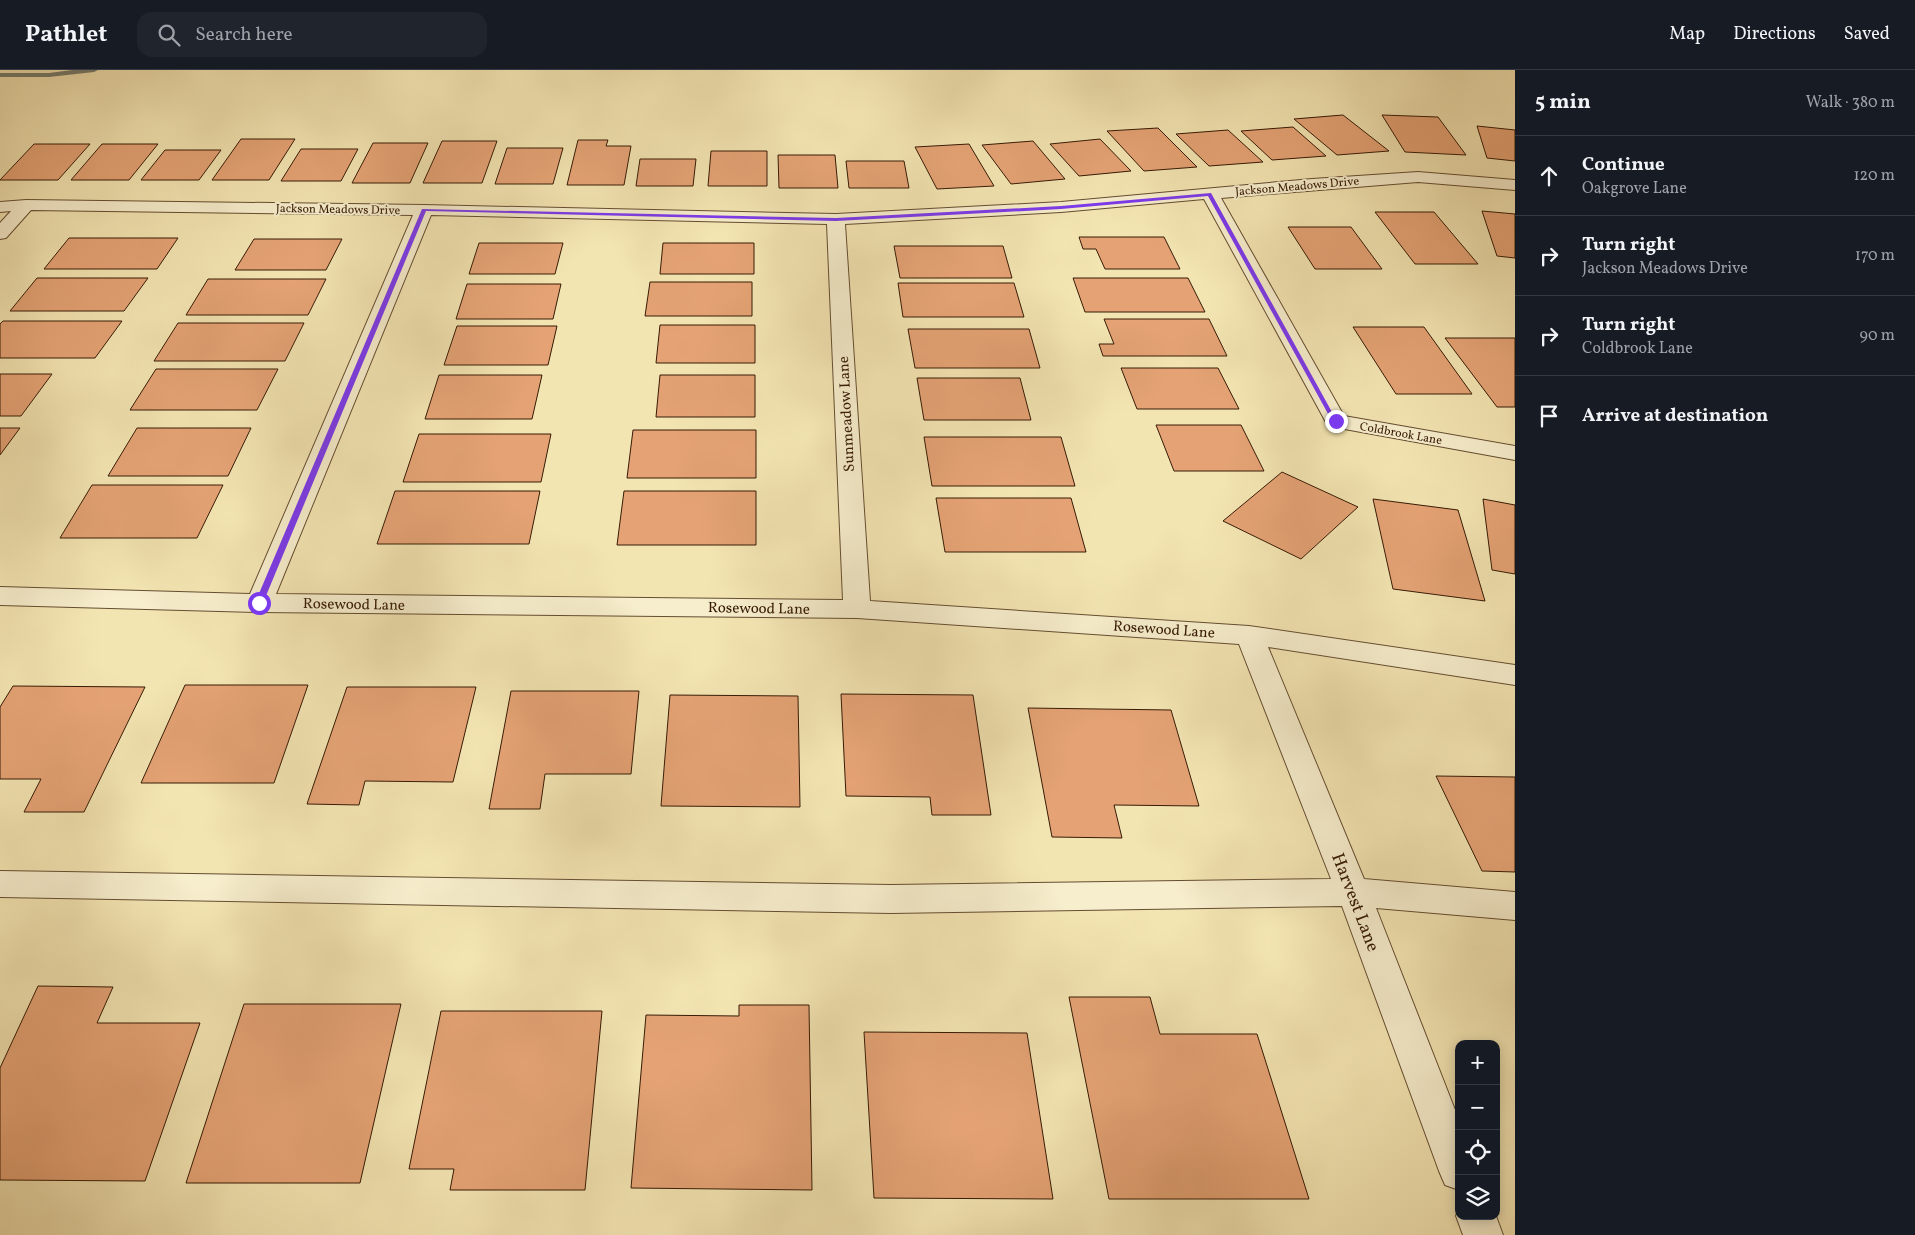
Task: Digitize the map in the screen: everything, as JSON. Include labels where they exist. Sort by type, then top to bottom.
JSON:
[{"type":"street","name":"Jackson Meadows Drive","points":[[0,207],[26,205],[424,210],[836,219],[1061,207],[1418,177],[1515,185]]},
{"type":"street","name":"Coldbrook Lane","points":[[1210,194],[1336,421],[1515,453]]},
{"type":"street","points":[[0,234],[26,205]]},
{"type":"street","points":[[259,603],[424,210]]},
{"type":"street","name":"Sunmeadow Lane","points":[[836,219],[857,610]]},
{"type":"street","name":"Rosewood Lane","points":[[0,596],[259,603],[857,610],[1249,635],[1515,675]]},
{"type":"street","name":"Harvest Lane","points":[[1249,635],[1353,892],[1455,1160]]},
{"type":"street","points":[[0,884],[891,899],[1353,892],[1515,906]]},
{"type":"street","points":[[1477,1220],[1483,1235]]},
{"type":"building","points":[[1343,115],[1389,151],[1337,155],[1294,119]]},
{"type":"building","points":[[1382,115],[1438,117],[1466,155],[1405,152]]},
{"type":"building","points":[[1477,126],[1515,130],[1515,161],[1487,158]]},
{"type":"building","points":[[1293,127],[1326,156],[1272,160],[1241,131]]},
{"type":"building","points":[[1158,128],[1197,167],[1144,171],[1107,131]]},
{"type":"building","points":[[1228,130],[1263,162],[1209,166],[1176,134]]},
{"type":"building","points":[[241,139],[295,139],[269,180],[212,180]]},
{"type":"building","points":[[1100,139],[1131,171],[1079,176],[1050,144]]},
{"type":"building","points":[[578,140],[608,140],[606,146],[631,146],[624,185],[567,185]]},
{"type":"building","points":[[442,141],[497,141],[482,183],[423,183]]},
{"type":"building","points":[[1033,141],[1065,179],[1011,184],[982,145]]},
{"type":"building","points":[[373,143],[428,143],[410,183],[352,183]]},
{"type":"building","points":[[34,144],[90,144],[58,180],[0,180]]},
{"type":"building","points":[[102,144],[158,144],[129,180],[71,180]]},
{"type":"building","points":[[969,144],[994,186],[937,189],[915,147]]},
{"type":"building","points":[[507,148],[563,148],[553,184],[495,184]]},
{"type":"building","points":[[301,149],[358,149],[341,181],[281,181]]},
{"type":"building","points":[[165,150],[221,150],[199,180],[141,180]]},
{"type":"building","points":[[711,151],[767,151],[767,186],[708,186]]},
{"type":"building","points":[[778,155],[835,155],[838,188],[779,188]]},
{"type":"building","points":[[640,159],[696,159],[693,186],[636,186]]},
{"type":"building","points":[[846,161],[904,161],[909,188],[849,188]]},
{"type":"building","points":[[1482,211],[1515,214],[1515,258],[1497,256]]},
{"type":"building","points":[[1375,212],[1434,212],[1478,264],[1415,264]]},
{"type":"building","points":[[1288,227],[1351,227],[1382,269],[1315,269]]},
{"type":"building","points":[[1079,237],[1164,237],[1180,269],[1105,269],[1096,249],[1083,249]]},
{"type":"building","points":[[69,238],[178,238],[157,269],[44,269]]},
{"type":"building","points":[[254,239],[342,239],[326,270],[235,270]]},
{"type":"building","points":[[479,243],[563,243],[555,274],[469,274]]},
{"type":"building","points":[[663,243],[754,243],[754,274],[660,274]]},
{"type":"building","points":[[894,246],[1003,246],[1012,278],[900,278]]},
{"type":"building","points":[[37,278],[148,278],[124,311],[10,311]]},
{"type":"building","points":[[1073,278],[1188,278],[1205,312],[1085,312]]},
{"type":"building","points":[[208,279],[326,279],[308,315],[186,315]]},
{"type":"building","points":[[650,282],[752,282],[752,316],[645,316]]},
{"type":"building","points":[[898,283],[1014,283],[1024,317],[903,317]]},
{"type":"building","points":[[467,284],[561,284],[553,319],[456,319]]},
{"type":"building","points":[[1104,319],[1209,319],[1227,356],[1103,356],[1099,344],[1114,344]]},
{"type":"building","points":[[3,321],[122,321],[95,358],[0,358],[0,324]]},
{"type":"building","points":[[178,323],[304,323],[285,361],[154,361]]},
{"type":"building","points":[[660,325],[755,325],[755,363],[656,363]]},
{"type":"building","points":[[457,326],[557,326],[548,365],[444,365]]},
{"type":"building","points":[[1353,327],[1424,327],[1472,394],[1396,394]]},
{"type":"building","points":[[908,329],[1029,329],[1040,368],[915,368]]},
{"type":"building","points":[[1445,338],[1515,338],[1515,407],[1497,407]]},
{"type":"building","points":[[1121,368],[1218,368],[1239,409],[1137,409]]},
{"type":"building","points":[[156,369],[278,369],[257,410],[130,410]]},
{"type":"building","points":[[0,374],[52,374],[21,416],[0,416]]},
{"type":"building","points":[[439,375],[542,375],[532,419],[425,419]]},
{"type":"building","points":[[660,375],[755,375],[755,417],[656,417]]},
{"type":"building","points":[[917,378],[1020,378],[1031,420],[924,420]]},
{"type":"building","points":[[1156,425],[1241,425],[1264,471],[1174,471]]},
{"type":"building","points":[[0,428],[20,428],[0,455]]},
{"type":"building","points":[[137,428],[251,428],[228,476],[108,476]]},
{"type":"building","points":[[633,430],[756,430],[756,478],[627,478]]},
{"type":"building","points":[[419,434],[551,434],[541,482],[403,482]]},
{"type":"building","points":[[924,437],[1061,437],[1075,486],[932,486]]},
{"type":"building","points":[[1282,472],[1358,507],[1301,559],[1223,521]]},
{"type":"building","points":[[92,485],[223,485],[197,538],[60,538]]},
{"type":"building","points":[[395,491],[540,491],[529,544],[377,544]]},
{"type":"building","points":[[624,491],[756,491],[756,545],[617,545]]},
{"type":"building","points":[[936,498],[1071,498],[1086,552],[945,552]]},
{"type":"building","points":[[1373,499],[1458,510],[1485,601],[1393,589]]},
{"type":"building","points":[[1483,499],[1515,505],[1515,574],[1492,570]]},
{"type":"building","points":[[185,685],[308,685],[274,783],[141,783]]},
{"type":"building","points":[[13,686],[145,687],[84,812],[24,812],[41,779],[0,779],[0,707]]},
{"type":"building","points":[[347,687],[476,687],[453,782],[365,781],[359,805],[307,804]]},
{"type":"building","points":[[511,691],[639,691],[631,774],[545,774],[540,809],[489,809]]},
{"type":"building","points":[[841,694],[973,695],[991,815],[932,815],[930,797],[846,796]]},
{"type":"building","points":[[670,695],[798,696],[800,807],[661,806]]},
{"type":"building","points":[[1028,708],[1171,710],[1199,806],[1114,805],[1122,838],[1052,837]]},
{"type":"building","points":[[1436,776],[1515,777],[1515,872],[1482,871]]},
{"type":"building","points":[[38,986],[113,987],[97,1023],[200,1023],[145,1181],[0,1180],[0,1068]]},
{"type":"building","points":[[1069,997],[1150,997],[1160,1034],[1257,1034],[1309,1199],[1109,1199]]},
{"type":"building","points":[[244,1004],[401,1004],[360,1183],[186,1183]]},
{"type":"building","points":[[739,1005],[809,1005],[812,1190],[631,1188],[646,1015],[739,1016]]},
{"type":"building","points":[[441,1011],[602,1011],[585,1190],[450,1190],[454,1169],[409,1169]]},
{"type":"building","points":[[864,1032],[1027,1033],[1053,1199],[874,1198]]},
{"type":"waterway","points":[[0,75],[49,75],[94,70]]},
{"type":"route","points":[[259,603],[424,210],[836,219],[1061,207],[1210,194],[1336,421]]}]
